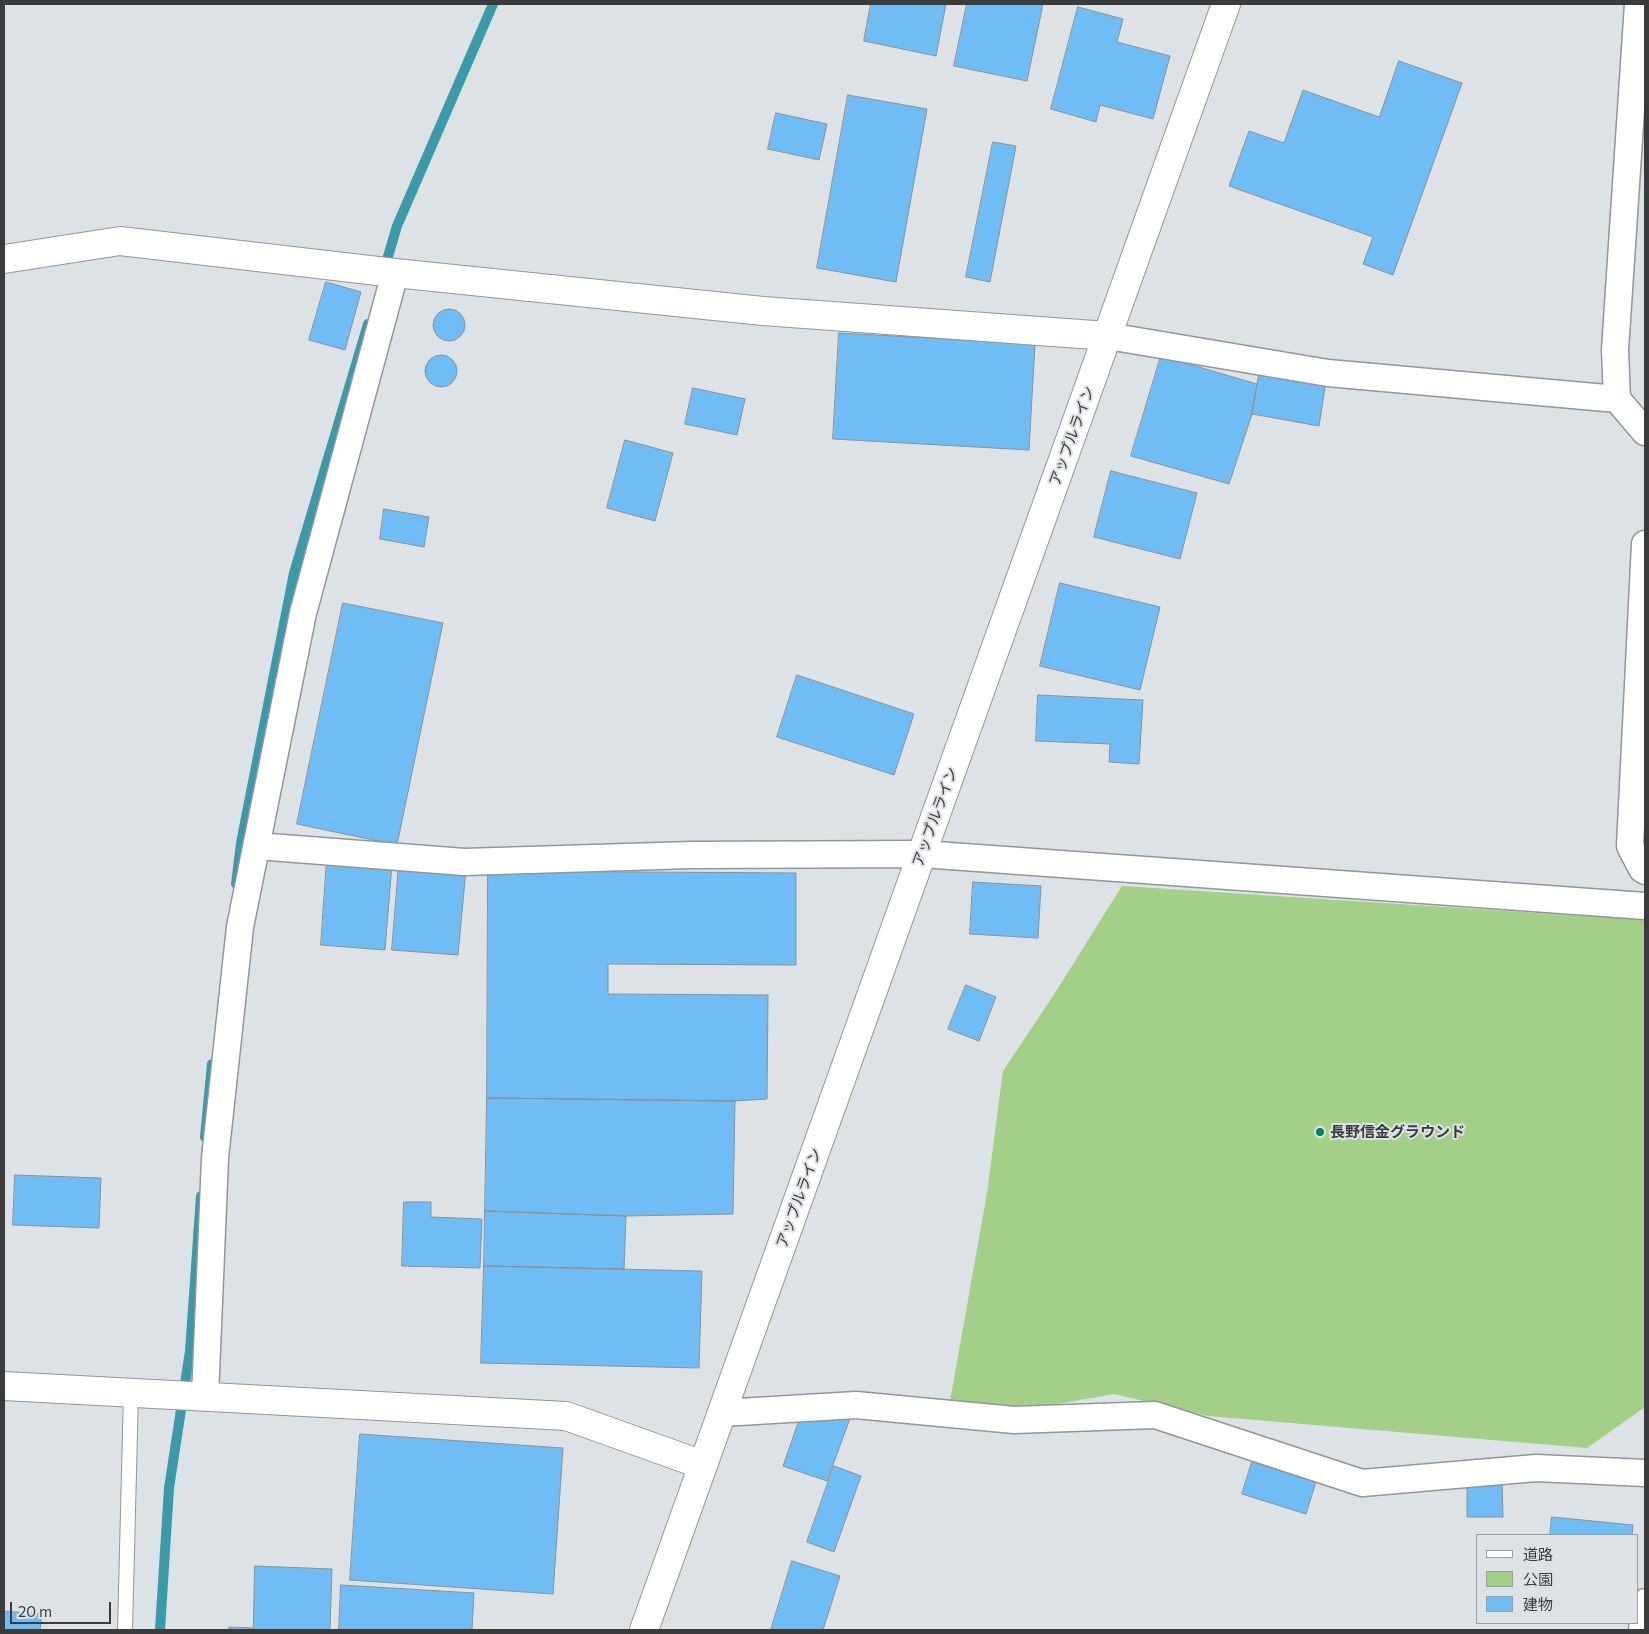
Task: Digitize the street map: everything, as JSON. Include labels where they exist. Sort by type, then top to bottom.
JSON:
[{"type":"main road","name":"アップルライン","points":[[644,1630],[1226,4]]},
{"type":"main road","points":[[4,259],[120,241],[395,273],[763,311],[1108,336]]},
{"type":"main road","points":[[4,1386],[566,1416],[703,1465]]},
{"type":"street","points":[[1638,4],[1615,350],[1617,399],[1645,432]]},
{"type":"street","points":[[205,1397],[215,1158],[240,927],[304,614],[395,273]]},
{"type":"street","points":[[1108,336],[1328,373],[1617,399]]},
{"type":"street","points":[[1645,544],[1630,846],[1642,869],[1645,871]]},
{"type":"street","points":[[257,846],[464,862],[692,855],[922,854],[1645,906]]},
{"type":"street","points":[[722,1413],[856,1405],[1014,1420],[1155,1414],[1362,1483],[1536,1468],[1645,1472]]},
{"type":"street","points":[[1642,1630],[1645,1602]]},
{"type":"lane","points":[[125,1630],[131,1393]]},
{"type":"green space","name":"長野信金グラウンド","points":[[1122,886],[1645,920],[1645,1407],[1587,1448],[1208,1416],[1114,1394],[1018,1411],[950,1401],[987,1193],[1003,1071],[1055,993]]},
{"type":"building","points":[[871,4],[946,4],[936,56],[864,41]]},
{"type":"building","points":[[967,4],[1043,4],[1027,81],[954,66]]},
{"type":"building","points":[[1078,7],[1123,19],[1117,42],[1170,56],[1153,119],[1100,105],[1096,122],[1051,109]]},
{"type":"building","points":[[1399,61],[1462,83],[1393,275],[1363,264],[1373,237],[1229,186],[1249,131],[1284,143],[1303,90],[1379,117]]},
{"type":"building","points":[[848,95],[927,109],[896,282],[817,268]]},
{"type":"building","points":[[776,113],[827,124],[819,160],[768,149]]},
{"type":"building","points":[[993,142],[1016,146],[990,282],[966,277]]},
{"type":"building","points":[[326,282],[361,292],[345,350],[309,340]]},
{"type":"building","points":[[449,309],[461,313],[465,325],[461,337],[449,341],[437,337],[433,325],[437,313]]},
{"type":"building","points":[[839,333],[1035,344],[1029,450],[833,439]]},
{"type":"building","points":[[441,355],[453,359],[457,371],[453,383],[441,387],[429,383],[425,371],[429,359]]},
{"type":"building","points":[[1161,356],[1257,384],[1252,414],[1229,484],[1131,456]]},
{"type":"building","points":[[1260,369],[1326,381],[1319,426],[1252,414]]},
{"type":"building","points":[[693,388],[745,399],[737,435],[685,424]]},
{"type":"building","points":[[625,440],[673,453],[655,521],[607,508]]},
{"type":"building","points":[[1111,471],[1197,493],[1180,559],[1094,537]]},
{"type":"building","points":[[384,509],[429,517],[424,547],[380,539]]},
{"type":"building","points":[[1060,583],[1160,607],[1140,690],[1040,666]]},
{"type":"building","points":[[343,603],[443,623],[397,845],[297,824]]},
{"type":"building","points":[[797,675],[914,714],[894,775],[777,737]]},
{"type":"building","points":[[1038,695],[1143,700],[1139,764],[1109,762],[1110,744],[1036,741]]},
{"type":"building","points":[[327,859],[392,864],[385,950],[321,945]]},
{"type":"building","points":[[399,864],[466,869],[458,955],[392,950]]},
{"type":"building","points":[[488,871],[796,873],[796,965],[608,964],[608,994],[768,995],[767,1099],[735,1101],[487,1098]]},
{"type":"building","points":[[973,882],[1041,886],[1038,938],[970,934]]},
{"type":"building","points":[[966,985],[996,997],[979,1041],[948,1029]]},
{"type":"building","points":[[487,1098],[735,1101],[733,1214],[626,1216],[485,1211]]},
{"type":"building","points":[[15,1175],[101,1178],[99,1228],[13,1225]]},
{"type":"building","points":[[404,1202],[431,1202],[431,1217],[482,1219],[480,1268],[402,1266]]},
{"type":"building","points":[[485,1211],[626,1216],[624,1269],[484,1266]]},
{"type":"building","points":[[484,1266],[702,1271],[699,1368],[481,1363]]},
{"type":"building","points":[[851,1416],[827,1481],[783,1466],[800,1417],[813,1422],[817,1418]]},
{"type":"building","points":[[360,1434],[563,1448],[553,1594],[350,1580]]},
{"type":"building","points":[[1252,1462],[1316,1482],[1306,1514],[1242,1494]]},
{"type":"building","points":[[834,1466],[861,1476],[834,1552],[807,1542]]},
{"type":"building","points":[[1502,1481],[1503,1517],[1467,1517],[1467,1482]]},
{"type":"building","points":[[1552,1517],[1633,1525],[1632,1534],[1550,1534]]},
{"type":"building","points":[[792,1561],[840,1576],[823,1630],[771,1630]]},
{"type":"building","points":[[255,1566],[332,1569],[330,1630],[229,1630],[229,1627],[253,1628]]},
{"type":"building","points":[[341,1585],[474,1593],[472,1630],[339,1630]]},
{"type":"building","points":[[4,1611],[42,1614],[40,1630],[4,1630]]},
{"type":"waterway","points":[[384,270],[397,226],[493,4]]},
{"type":"waterway","points":[[236,884],[241,843],[294,573],[368,324]]},
{"type":"waterway","points":[[205,1137],[212,1064]]},
{"type":"waterway","points":[[160,1630],[169,1488],[190,1351],[201,1196]]},
{"type":"place","name":"長野信金グラウンド","points":[[1320,1132]]}]
